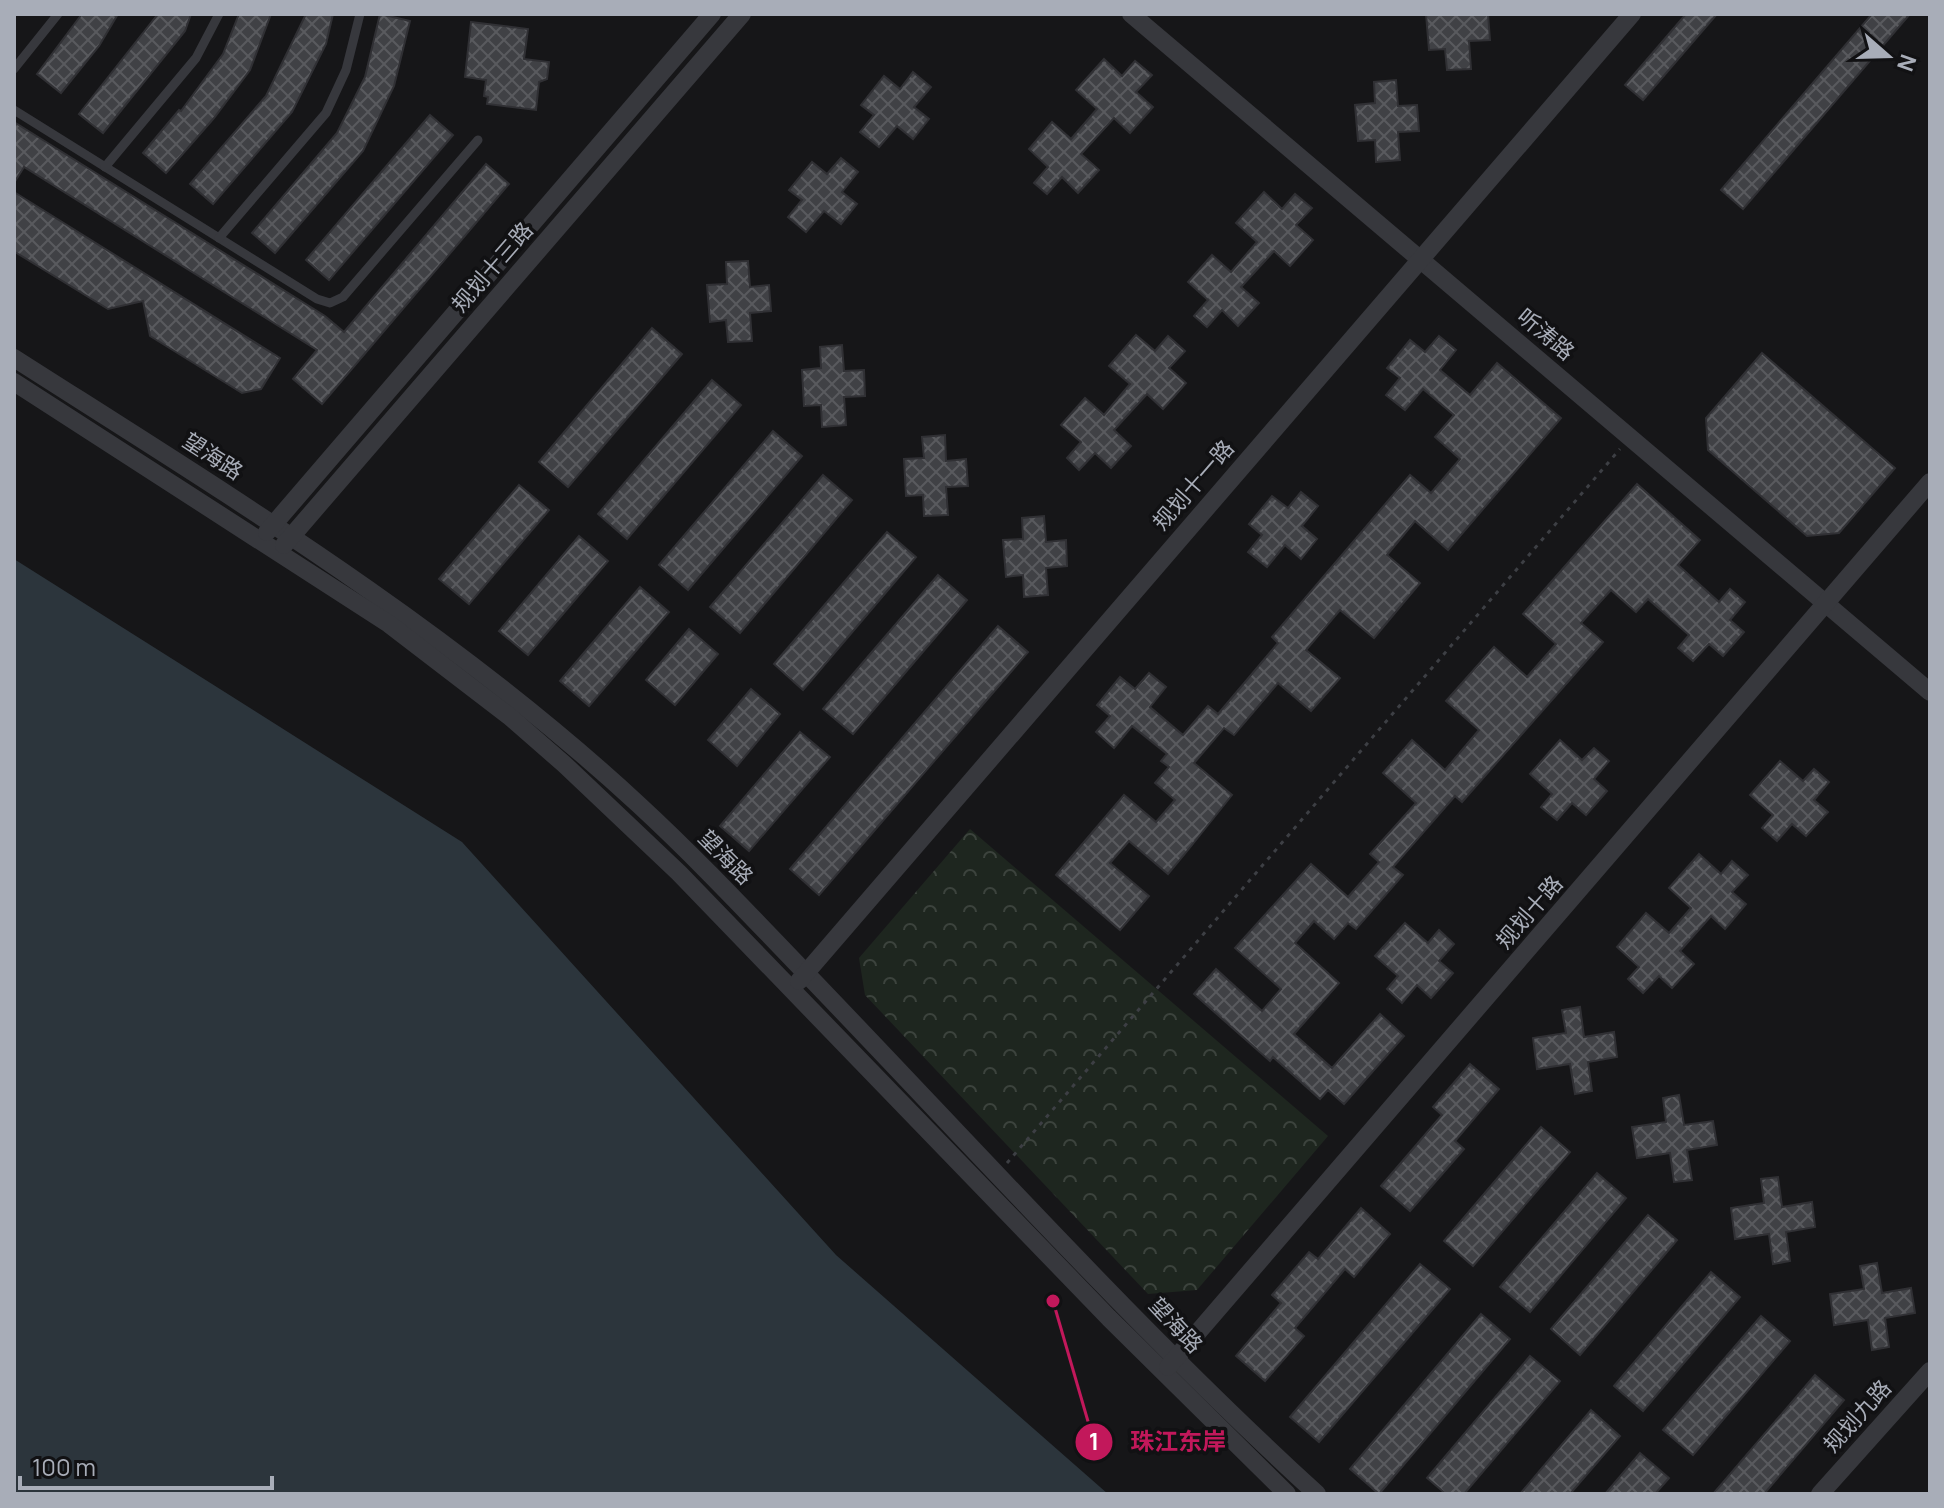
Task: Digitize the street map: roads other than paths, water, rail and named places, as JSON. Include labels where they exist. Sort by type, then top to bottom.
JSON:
[{"type":"street","name":"规划十三路","points":[[260,540],[712,14]]},
{"type":"street","name":"规划十三路","points":[[278,552],[742,14]]},
{"type":"street","name":"听涛路","points":[[1131,14],[1930,692]]},
{"type":"street","name":"规划十一路","points":[[792,989],[1632,14]]},
{"type":"street","name":"望海路","points":[[14,358],[292,536],[396,607],[520,701],[640,805],[998,1173],[1287,1494]]},
{"type":"street","name":"望海路","points":[[14,382],[389,624],[509,716],[625,820],[1169,1366],[1317,1494]]},
{"type":"street","name":"规划十路","points":[[1169,1366],[1930,482]]},
{"type":"street","name":"规划九路","points":[[1820,1494],[1930,1371]]},
{"type":"lane","points":[[14,69],[58,14]]},
{"type":"lane","points":[[105,167],[191,64],[219,14]]},
{"type":"lane","points":[[219,238],[326,113],[346,70],[360,14]]},
{"type":"lane","points":[[14,110],[323,302],[337,301],[478,140]]},
{"type":"place","name":"珠江东岸","points":[[1053,1301]]}]
